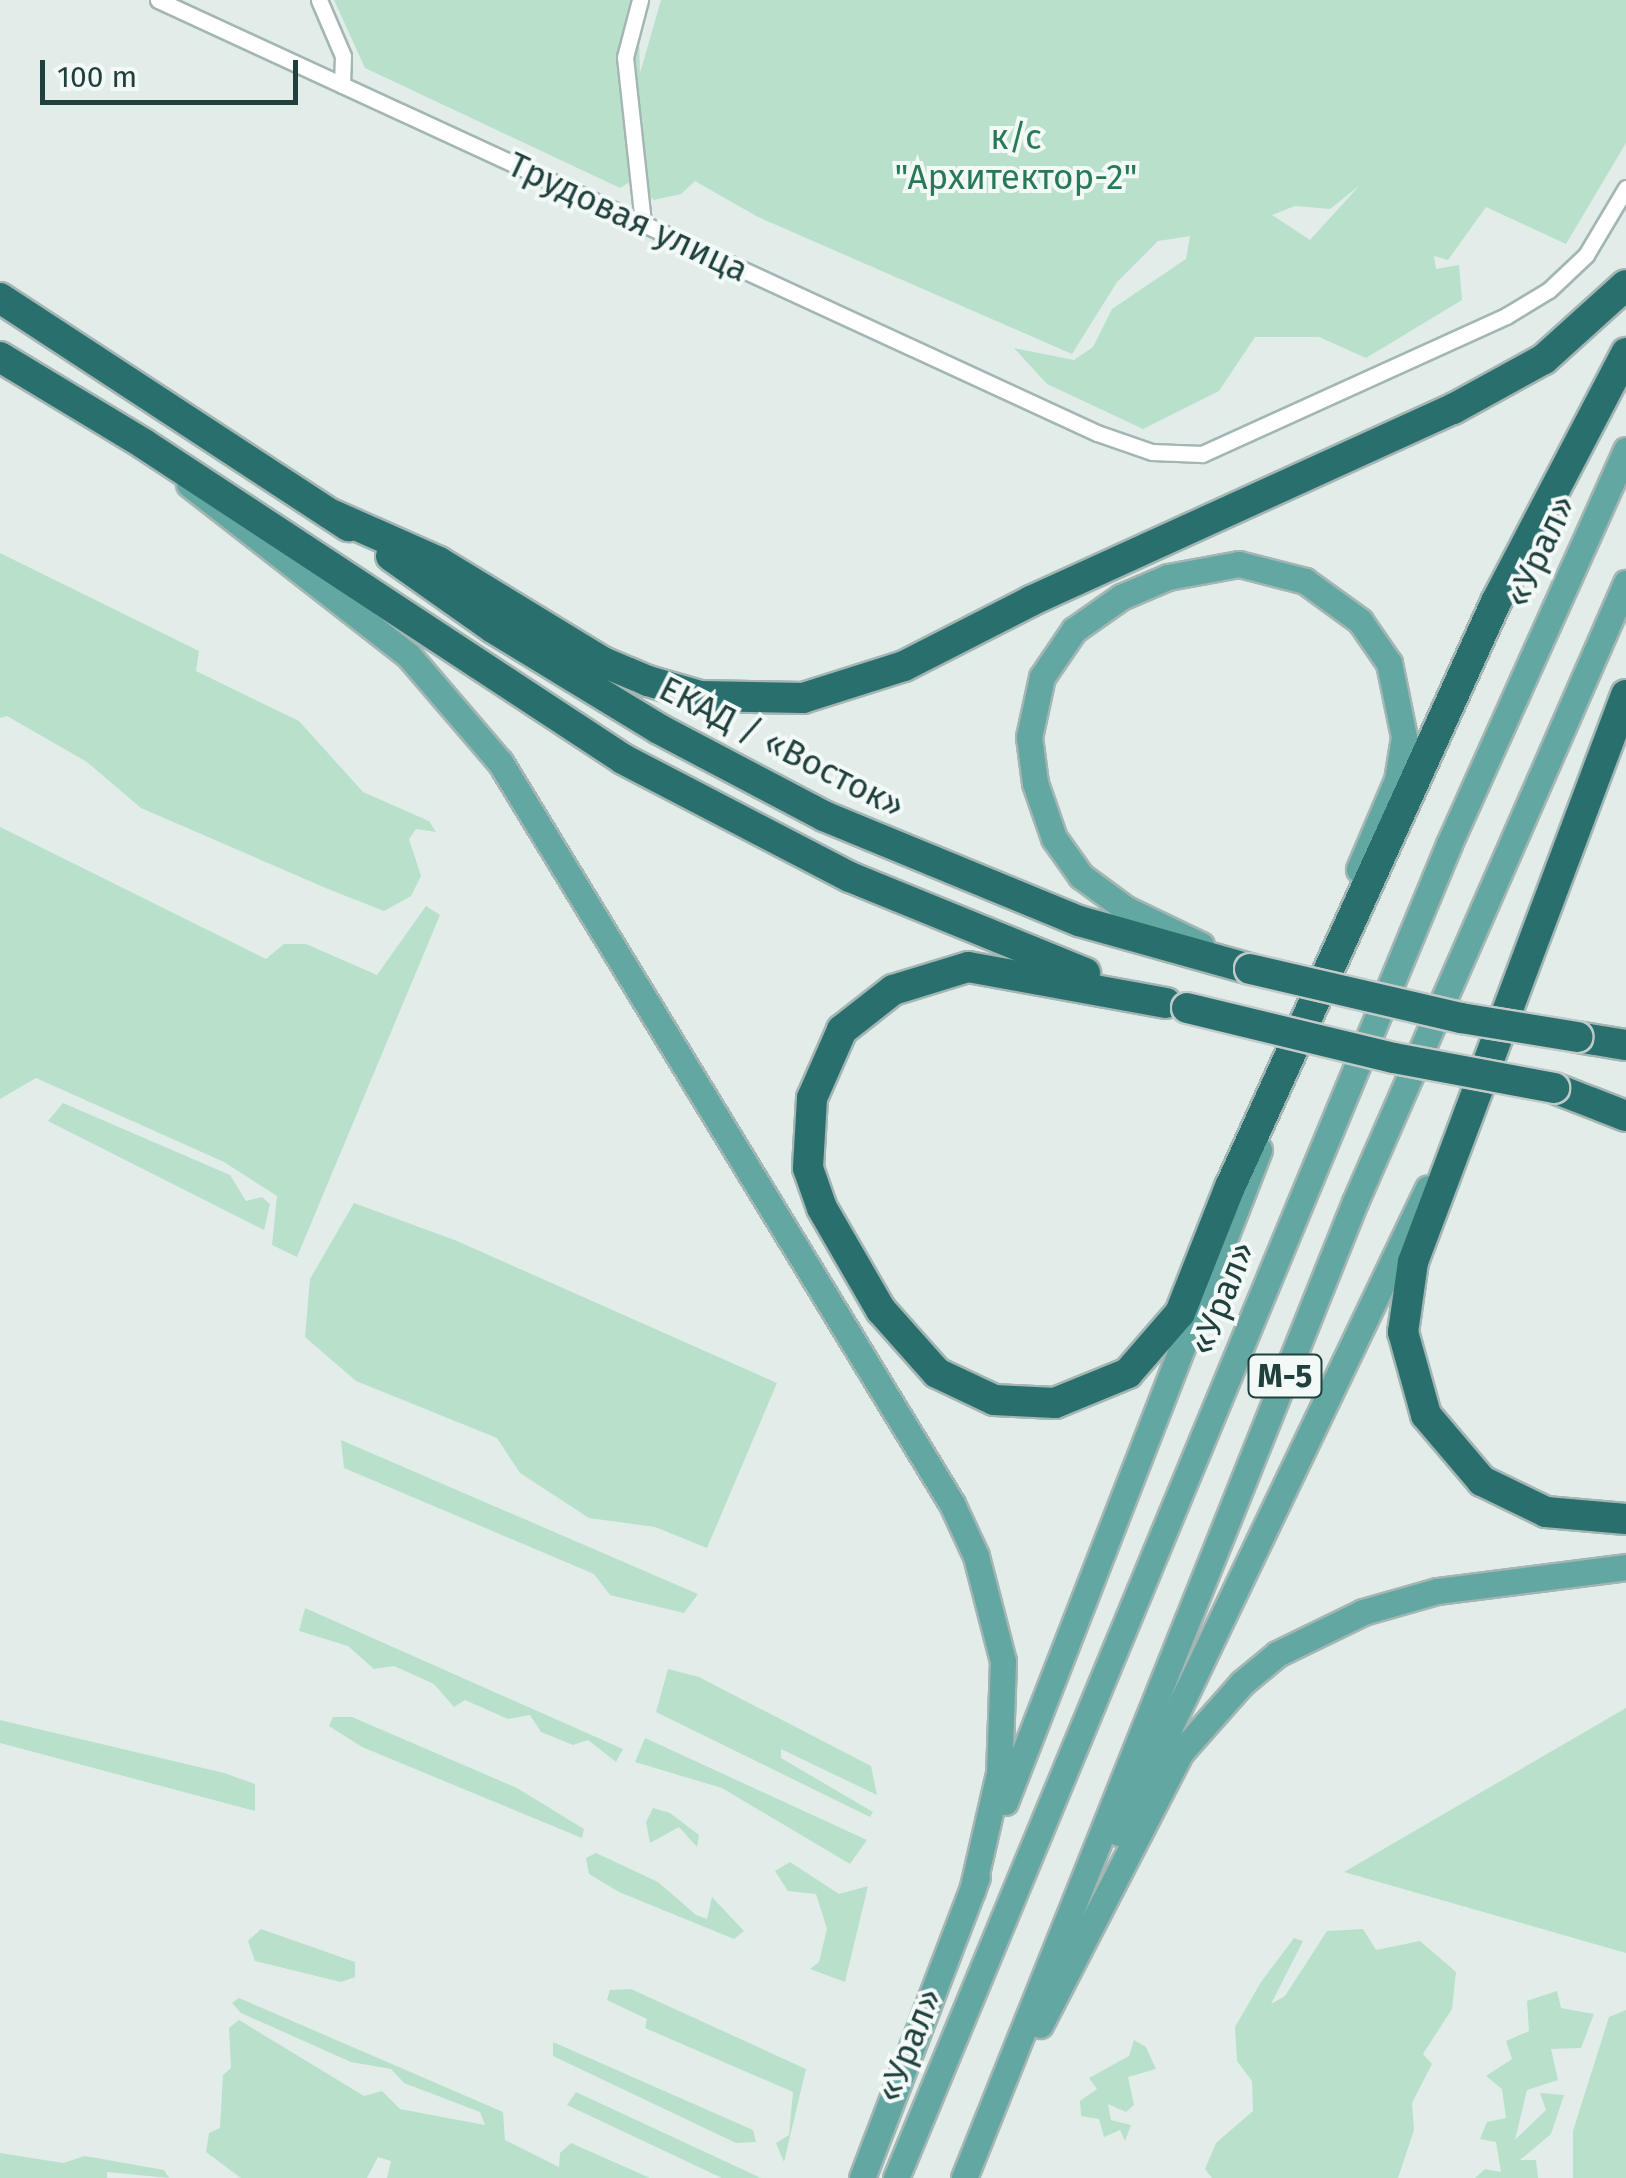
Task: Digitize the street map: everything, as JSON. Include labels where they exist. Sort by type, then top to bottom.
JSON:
[{"type":"highway","points":[[333,515],[439,562],[603,662],[648,680],[700,696],[803,698],[904,666],[1048,593],[1453,409],[1560,348],[1626,286]]},
{"type":"highway","name":"ЕКАД / «Восток»","points":[[0,298],[333,515],[493,628],[658,729],[824,816],[1044,908],[1250,970],[1442,1014],[1620,1043]]},
{"type":"highway","points":[[1626,353],[1496,602],[1306,1019],[1278,1088],[1180,1312],[1128,1373],[1077,1398],[1029,1404],[994,1400],[937,1373],[881,1310],[822,1208],[808,1168],[812,1098],[842,1030],[893,990],[968,967],[1177,1006],[1394,1058],[1554,1088],[1626,1097]]},
{"type":"highway","points":[[0,357],[158,452],[623,760],[850,877],[1177,1006]]},
{"type":"highway","points":[[1626,694],[1600,775],[1488,1063],[1404,1299],[1414,1390],[1441,1440],[1482,1481],[1546,1512],[1626,1518]]},
{"type":"highway","points":[[1554,1088],[1626,1116]]},
{"type":"main road","name":"«Урал»","points":[[896,2178],[1500,722],[1626,450]]},
{"type":"main road","points":[[158,452],[217,512],[409,656],[500,762],[952,1504],[976,1556],[1003,1660],[998,1773],[972,1892]]},
{"type":"main road","points":[[1250,970],[1126,909],[1081,876],[1042,812],[1029,737],[1042,677],[1056,651],[1094,613],[1168,577],[1238,564],[1305,581],[1360,621],[1383,652],[1401,697],[1397,780],[1326,948],[1306,1019]]},
{"type":"main road","name":"М-5","points":[[964,2178],[1355,1202],[1626,582]]},
{"type":"main road","points":[[1600,775],[1626,720]]},
{"type":"main road","points":[[973,2178],[1108,1856],[1488,1063]]},
{"type":"main road","points":[[862,2178],[1247,1188],[1278,1088]]},
{"type":"main road","points":[[1026,2051],[1149,1804],[1180,1752],[1242,1682],[1316,1631],[1384,1604],[1438,1591],[1626,1567]]},
{"type":"street","name":"Трудовая улица","points":[[158,0],[1098,434],[1152,452],[1202,454],[1402,366],[1549,290],[1586,255],[1626,188]]},
{"type":"street","points":[[319,0],[343,56],[342,85]]},
{"type":"street","points":[[640,0],[624,58],[642,224]]},
{"type":"green space","name":"к/с \"Архитектор-2\"","points":[[334,0],[631,0],[624,24],[639,32],[640,73],[661,0],[1626,0],[1626,143],[1566,244],[1486,207],[1448,260],[1434,256],[1436,269],[1459,265],[1462,300],[1366,358],[1319,337],[1255,337],[1219,391],[1143,429],[1047,384],[1014,348],[1074,360],[1093,347],[1112,309],[1186,259],[1190,236],[1158,241],[1117,282],[1072,354],[758,217],[695,181],[681,194],[654,200],[633,180],[620,188],[365,68]],"holes":[[[1359,186],[1310,240],[1272,215],[1295,206],[1330,209]]]},
{"type":"green space","points":[[0,553],[199,651],[196,671],[299,721],[363,792],[429,821],[436,832],[416,829],[409,839],[421,876],[411,896],[384,911],[328,889],[141,808],[87,762],[7,716],[0,718]]},
{"type":"green space","points":[[0,827],[266,959],[284,944],[306,944],[377,975],[426,906],[440,915],[297,1257],[272,1245],[277,1196],[224,1162],[36,1078],[0,1099]]},
{"type":"green space","points":[[63,1103],[230,1175],[246,1201],[262,1197],[270,1204],[264,1230],[48,1121]]},
{"type":"green space","points":[[354,1203],[457,1241],[777,1383],[707,1548],[655,1527],[589,1518],[520,1473],[497,1438],[356,1381],[305,1337],[310,1279]]},
{"type":"green space","points":[[341,1440],[698,1594],[684,1613],[610,1595],[594,1574],[344,1468]]},
{"type":"green space","points":[[305,1608],[623,1749],[616,1762],[588,1740],[573,1745],[541,1732],[530,1715],[508,1719],[465,1700],[454,1707],[434,1684],[394,1666],[374,1669],[348,1646],[299,1631]]},
{"type":"green space","points":[[668,1669],[699,1677],[871,1766],[877,1795],[781,1749],[781,1758],[873,1812],[870,1817],[656,1712]]},
{"type":"green space","points":[[1626,1708],[1626,1953],[1344,1872]]},
{"type":"green space","points":[[333,1717],[352,1717],[517,1788],[584,1829],[582,1838],[362,1747],[329,1726]]},
{"type":"green space","points":[[0,1720],[224,1773],[255,1784],[255,1811],[0,1743]]},
{"type":"green space","points":[[645,1738],[867,1840],[850,1864],[722,1788],[635,1762]]},
{"type":"green space","points":[[653,1808],[670,1813],[699,1835],[697,1847],[679,1827],[650,1843],[646,1822]]},
{"type":"green space","points":[[596,1853],[658,1882],[696,1915],[707,1919],[712,1897],[744,1931],[734,1939],[619,1892],[589,1874],[586,1858]]},
{"type":"green space","points":[[790,1862],[839,1894],[868,1886],[845,1982],[810,1969],[819,1962],[827,1929],[816,1894],[788,1891],[775,1871]]},
{"type":"green space","points":[[261,1929],[355,1962],[355,1977],[341,1982],[255,1961],[248,1941]]},
{"type":"green space","points":[[1363,1929],[1376,1950],[1420,1941],[1456,1972],[1452,2009],[1423,2054],[1432,2064],[1412,2103],[1414,2130],[1398,2178],[1212,2178],[1205,2169],[1216,2143],[1253,2111],[1252,2081],[1237,2061],[1235,2027],[1261,1982],[1294,1938],[1303,1941],[1271,2004],[1285,1996],[1327,1931]]},
{"type":"green space","points":[[631,1989],[806,2069],[784,2162],[776,2143],[789,2135],[793,2092],[645,2028],[647,2019],[607,2000],[610,1990]]},
{"type":"green space","points":[[1557,1991],[1561,2008],[1594,2014],[1581,2048],[1551,2049],[1558,2080],[1527,2090],[1515,2140],[1546,2110],[1540,2093],[1564,2095],[1551,2134],[1520,2160],[1536,2160],[1538,2178],[1475,2178],[1485,2169],[1501,2172],[1496,2142],[1480,2139],[1487,2122],[1506,2118],[1502,2089],[1486,2076],[1512,2059],[1506,2041],[1529,2031],[1527,2001]]},
{"type":"green space","points":[[239,1998],[503,2112],[505,2140],[559,2167],[560,2153],[571,2143],[650,2178],[387,2178],[391,2161],[378,2157],[367,2178],[241,2178],[206,2152],[209,2133],[220,2128],[223,2075],[231,2068],[229,2028],[239,2020],[364,2096],[382,2091],[400,2109],[485,2125],[480,2112],[404,2083],[391,2069],[351,2062],[241,2013],[232,2003]]},
{"type":"green space","points":[[1626,2010],[1626,2178],[1573,2178],[1573,2131],[1609,2017]]},
{"type":"green space","points":[[1134,2040],[1146,2047],[1156,2069],[1128,2077],[1134,2105],[1126,2112],[1108,2104],[1111,2120],[1131,2125],[1125,2141],[1120,2130],[1104,2137],[1099,2119],[1081,2116],[1080,2101],[1097,2089],[1089,2078],[1129,2056]]},
{"type":"green space","points":[[553,2042],[753,2130],[756,2142],[736,2143],[553,2056]]},
{"type":"green space","points":[[576,2092],[761,2178],[722,2178],[567,2105]]},
{"type":"green space","points":[[0,2153],[63,2163],[85,2156],[164,2170],[169,2178],[107,2172],[107,2178],[0,2178]]}]
